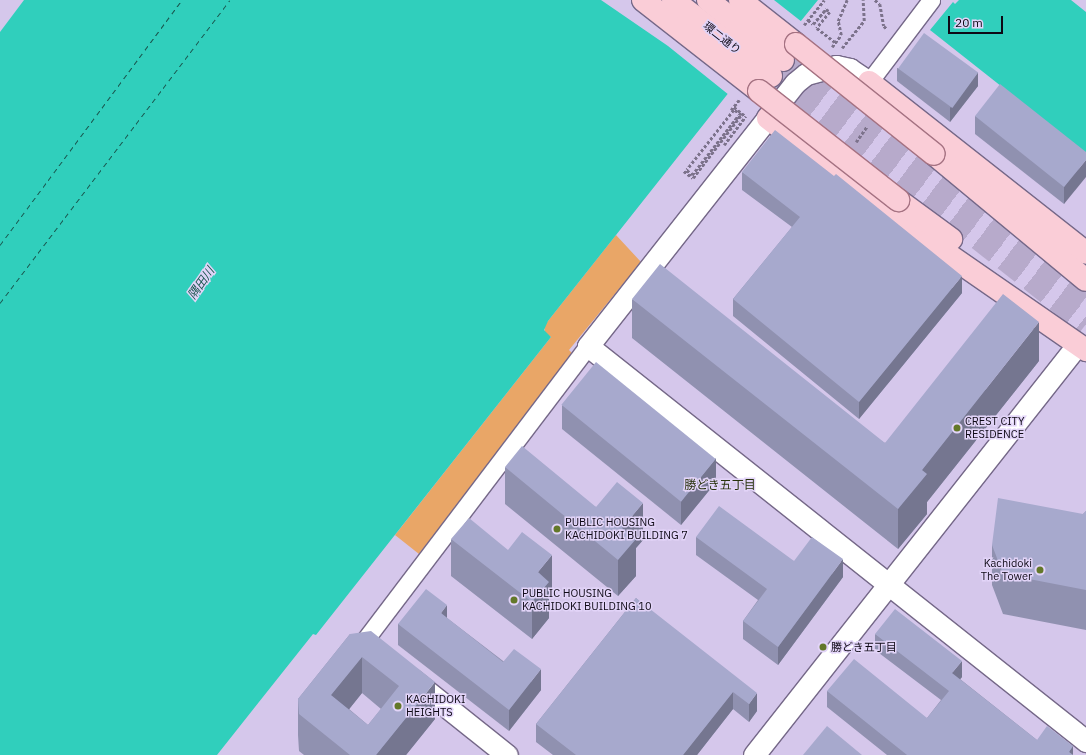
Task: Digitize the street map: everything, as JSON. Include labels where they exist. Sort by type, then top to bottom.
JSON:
[{"type":"main road","points":[[643,0],[1083,345]]},
{"type":"main road","name":"環二通り","points":[[673,0],[777,68],[708,0]]},
{"type":"main road","points":[[740,0],[934,154],[1086,280]]},
{"type":"main road","points":[[868,82],[1086,253]]},
{"type":"main road","points":[[768,118],[917,233],[1083,345]]},
{"type":"street","points":[[370,646],[588,346],[795,83],[806,74],[819,69],[836,66],[850,69],[868,82],[931,0]]},
{"type":"street","points":[[754,755],[1083,345]]},
{"type":"street","points":[[588,346],[1086,741]]},
{"type":"street","points":[[395,666],[508,755]]},
{"type":"path","points":[[824,0],[808,20],[813,24],[826,9],[830,12],[817,28],[835,42]]},
{"type":"path","points":[[830,49],[840,36],[838,21],[847,0]]},
{"type":"path","points":[[847,42],[864,20],[863,0]]},
{"type":"path","points":[[875,0],[880,4],[884,26],[890,31]]},
{"type":"path","points":[[724,145],[746,116],[734,107],[684,171],[693,178],[741,115],[734,110],[687,170],[692,174],[735,119]]},
{"type":"path","points":[[853,146],[871,122]]},
{"type":"shaded area","points":[[616,235],[641,262],[569,350],[574,355],[419,554],[395,535],[551,337],[545,333],[544,326]]},
{"type":"water","name":"隅田川","points":[[24,0],[818,0],[783,43],[764,48],[548,321],[544,330],[551,337],[316,635],[313,634],[217,755],[0,755],[0,32]]},
{"type":"water","points":[[959,0],[1071,0],[1086,12],[1086,153],[930,30],[953,2],[955,4]]},
{"type":"pier","points":[[601,0],[774,0],[802,22],[785,44],[765,50],[729,95],[668,46]]},
{"type":"building","points":[[924,33],[978,72],[952,108],[898,69]]},
{"type":"building","points":[[1000,84],[1086,152],[1086,160],[1064,187],[975,116]]},
{"type":"building","points":[[775,130],[834,176],[836,174],[962,276],[859,402],[733,299],[800,217],[742,172]]},
{"type":"building","points":[[660,264],[885,443],[1003,294],[1039,322],[922,470],[927,474],[898,509],[632,299]]},
{"type":"building","points":[[596,362],[716,459],[681,502],[561,405]]},
{"type":"building","points":[[522,446],[596,507],[617,482],[643,503],[622,528],[636,539],[618,560],[505,467]]},
{"type":"building","points":[[998,498],[1083,514],[1086,511],[1086,590],[1003,574],[992,545]]},
{"type":"building","points":[[719,506],[794,561],[812,537],[843,559],[778,647],[743,621],[767,589],[696,537]]},
{"type":"building","points":[[469,518],[508,550],[522,532],[552,555],[538,572],[549,582],[532,602],[451,539]]},
{"type":"building","points":[[426,589],[447,605],[441,613],[503,662],[514,649],[541,669],[509,710],[398,624]]},
{"type":"building","points":[[636,598],[757,693],[749,704],[733,692],[683,755],[576,755],[536,724]]},
{"type":"building","points":[[895,609],[962,661],[952,673],[1037,740],[1047,726],[1073,746],[1069,752],[1073,755],[907,755],[827,691],[854,659],[927,718],[949,691],[875,634]]},
{"type":"building","points":[[371,631],[435,682],[376,755],[350,755],[299,714],[298,699],[350,634]],"holes":[[[362,657],[399,686],[368,725],[331,695]]]},
{"type":"building","points":[[827,726],[862,755],[803,755]]},
{"type":"ferry route","points":[[0,245],[182,0]]},
{"type":"ferry route","points":[[0,303],[230,0]]},
{"type":"tunnel","points":[[783,60],[1086,298]]},
{"type":"tunnel","points":[[771,76],[1086,324]]},
{"type":"place","name":"CREST CITY RESIDENCE","points":[[957,428]]},
{"type":"place","name":"PUBLIC HOUSING KACHIDOKI BUILDING 7","points":[[557,529]]},
{"type":"place","name":"Kachidoki The Tower","points":[[1040,570]]},
{"type":"place","name":"PUBLIC HOUSING KACHIDOKI BUILDING 10","points":[[514,600]]},
{"type":"place","name":"勝どき五丁目","points":[[823,647]]},
{"type":"place","name":"KACHIDOKI HEIGHTS","points":[[398,706]]},
{"type":"district","name":"勝どき五丁目","points":[[720,485]]}]
